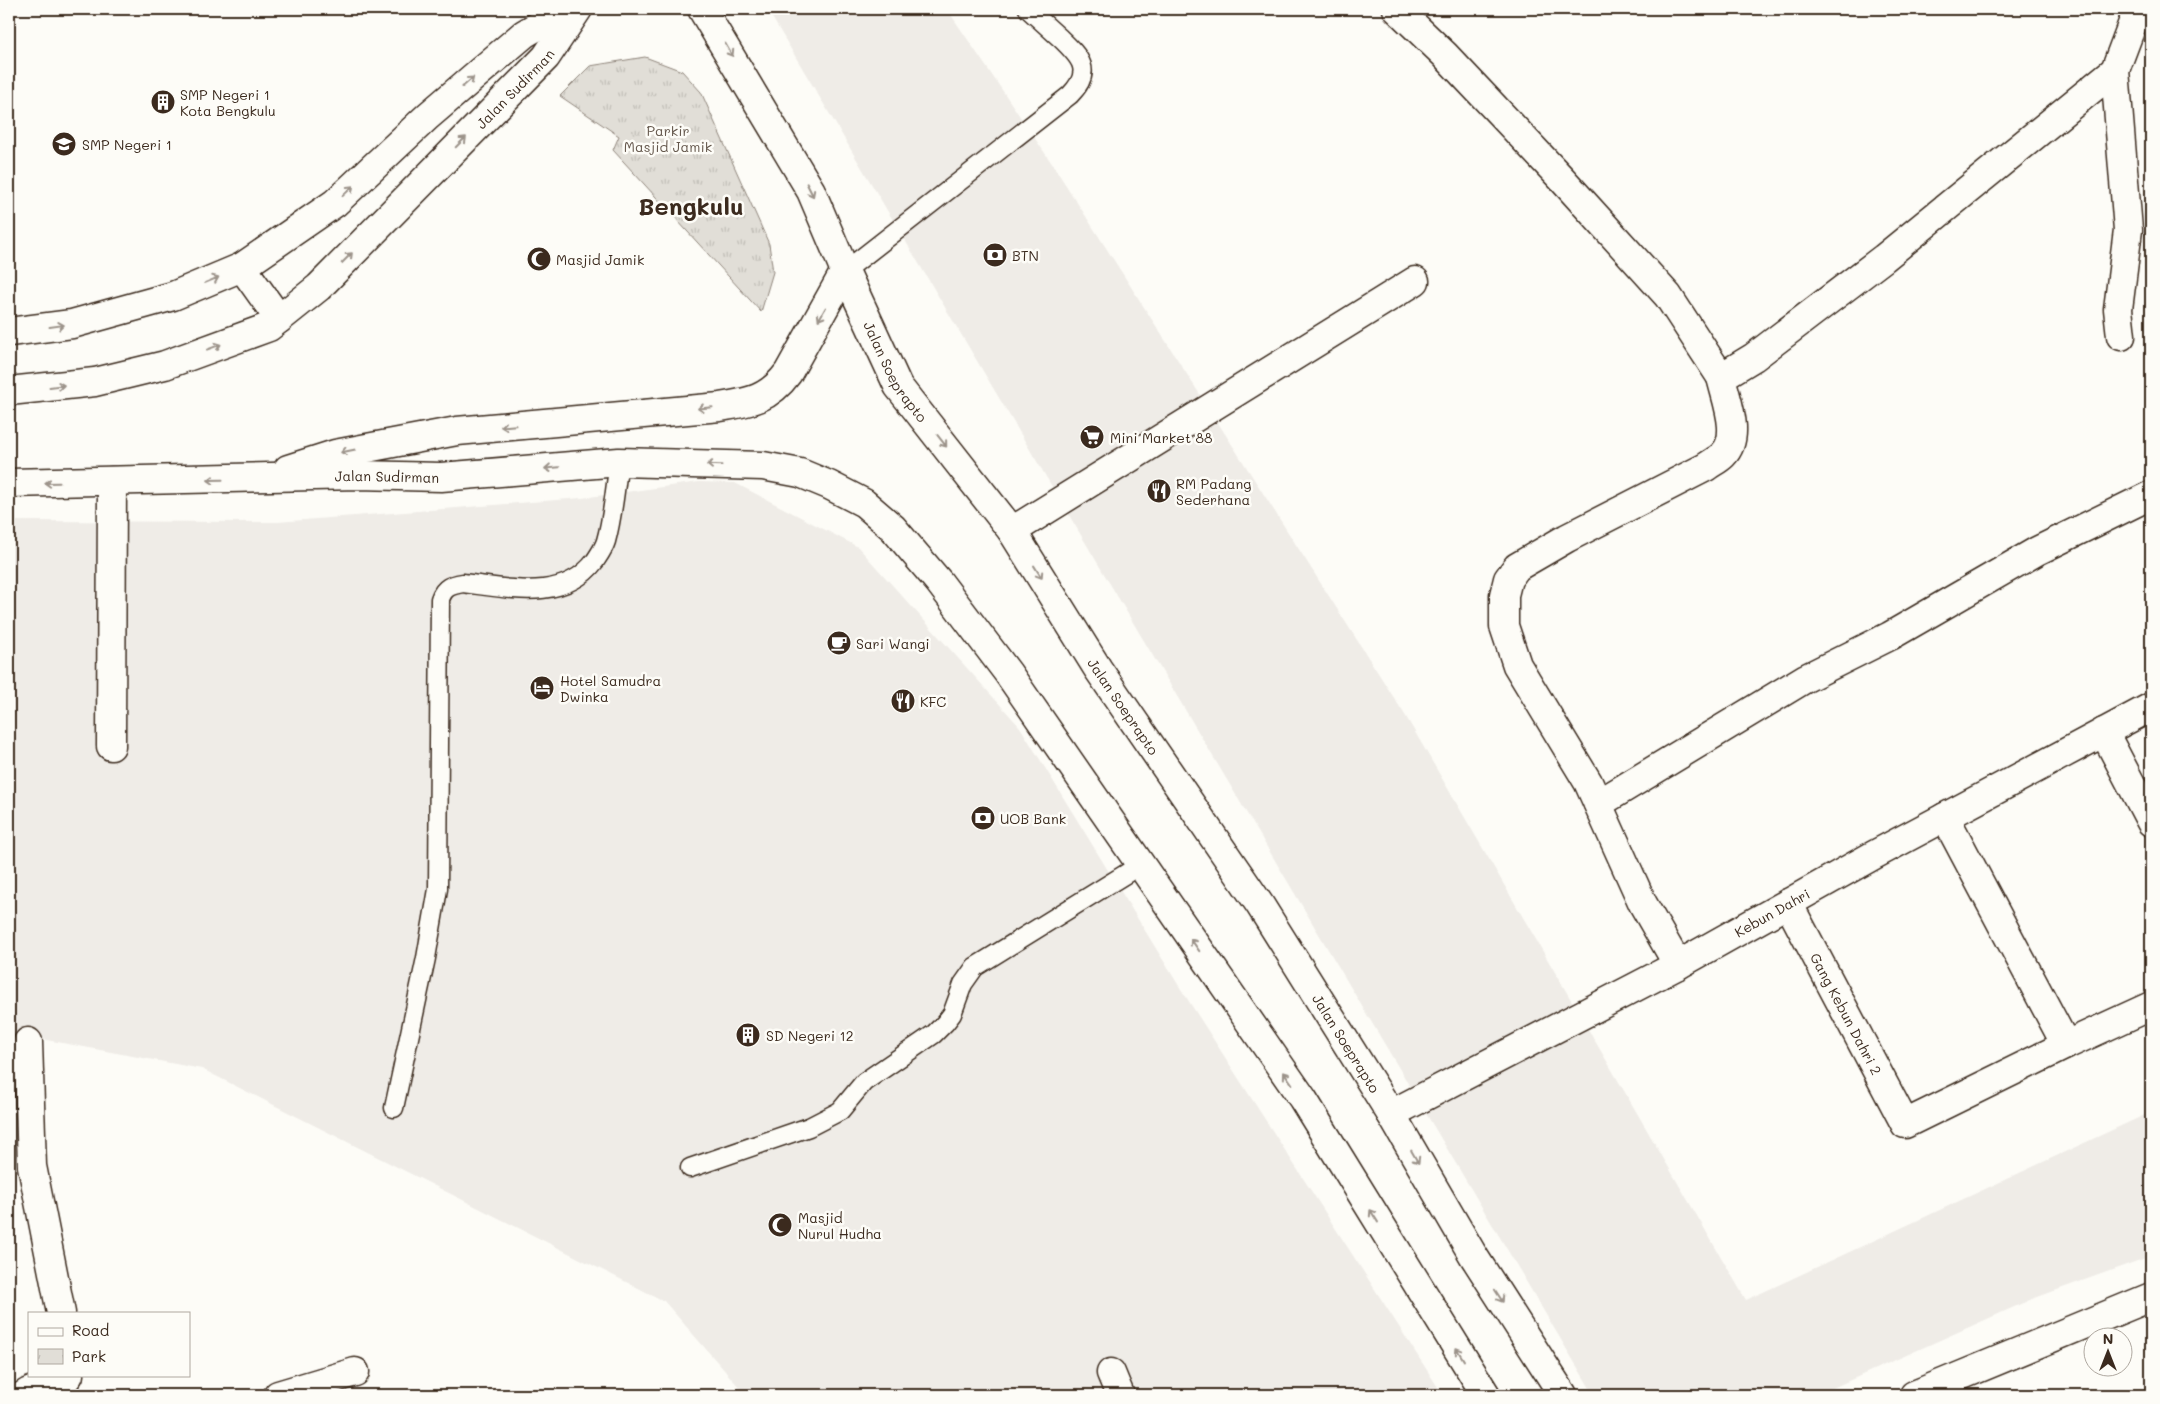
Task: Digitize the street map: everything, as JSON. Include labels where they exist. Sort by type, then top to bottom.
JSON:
[{"type":"street","name":"Jalan Sudirman","points":[[9,332],[72,324],[173,296],[242,268],[335,203],[428,116],[524,34],[566,9]]},
{"type":"street","name":"Jalan Sudirman","points":[[9,392],[95,382],[165,365],[268,327],[319,287],[546,57],[578,9]]},
{"type":"street","name":"Jalan Soeprapto","points":[[702,9],[811,191],[845,271],[898,386],[1012,531],[1098,669],[1260,905],[1391,1114],[1473,1255],[1563,1395]]},
{"type":"street","points":[[1397,9],[1445,55],[1562,179],[1668,296],[1721,377],[1732,424],[1729,445],[1723,455],[1706,467],[1567,538],[1518,567],[1508,579],[1504,595],[1504,626],[1518,665],[1588,782],[1642,904],[1678,965]]},
{"type":"street","points":[[2121,336],[2118,308],[2128,230],[2115,70],[2138,9]]},
{"type":"street","points":[[1721,377],[1754,357],[1884,258],[2115,70]]},
{"type":"street","points":[[242,268],[279,319]]},
{"type":"street","points":[[256,479],[335,454],[457,431],[720,407],[757,398],[778,387],[788,373],[845,271]]},
{"type":"street","points":[[1012,531],[1415,281]]},
{"type":"street","name":"Jalan Sudirman","points":[[9,483],[256,479],[358,475],[442,477],[619,462],[762,466],[800,473],[864,503],[893,528],[938,582],[1008,674],[1140,865]]},
{"type":"street","points":[[111,746],[112,481]]},
{"type":"street","points":[[1598,804],[1806,678],[1890,636],[2037,551],[2151,495]]},
{"type":"street","name":"Kebun Dahri","points":[[1391,1114],[1678,965],[1945,817],[2151,708]]},
{"type":"street","points":[[2104,732],[2151,822]]},
{"type":"street","points":[[1945,817],[2066,1045],[2151,1006]]},
{"type":"street","points":[[1140,865],[1303,1099],[1486,1395]]},
{"type":"street","name":"Gang Kebun Dahri 2","points":[[1788,903],[1905,1124],[2066,1045]]},
{"type":"street","points":[[28,1042],[32,1166],[61,1312]]},
{"type":"street","points":[[1914,1395],[2151,1297]]},
{"type":"street","points":[[278,1395],[355,1372]]},
{"type":"street","points":[[24,1395],[57,1386],[67,1376]]},
{"type":"lane","points":[[845,271],[1079,86],[1083,73],[1082,63],[1076,54],[1028,9]]},
{"type":"lane","points":[[394,1108],[426,958],[438,888],[440,598],[446,587],[463,583],[536,590],[549,589],[562,585],[587,571],[606,543],[619,462]]},
{"type":"lane","points":[[690,1168],[809,1127],[840,1111],[864,1082],[934,1034],[945,1023],[952,1014],[963,984],[975,967],[1140,865]]},
{"type":"shaded area","points":[[767,9],[947,9],[1053,165],[1405,715],[1746,1300],[2151,1112],[2151,1256],[2032,1299],[1817,1395],[1594,1395]]},
{"type":"shaded area","points":[[699,482],[735,483],[858,547],[1020,727],[1179,986],[1443,1395],[746,1395],[664,1301],[202,1069],[9,1033],[9,521],[278,522],[582,498]]},
{"type":"green space","name":"Parkir Masjid Jamik","points":[[645,57],[682,71],[701,92],[769,244],[773,272],[761,312],[613,150],[619,136],[560,96],[590,66]]},
{"type":"place","name":"SMP Negeri 1 Kota Bengkulu","points":[[163,102]]},
{"type":"place","name":"SMP Negeri 1","points":[[64,144]]},
{"type":"place","name":"BTN","points":[[995,255]]},
{"type":"place","name":"Masjid Jamik","points":[[539,259]]},
{"type":"place","name":"Mini Market 88","points":[[1092,437]]},
{"type":"place","name":"RM Padang Sederhana","points":[[1159,491]]},
{"type":"place","name":"Sari Wangi","points":[[839,643]]},
{"type":"place","name":"Hotel Samudra Dwinka","points":[[542,688]]},
{"type":"place","name":"KFC","points":[[903,701]]},
{"type":"place","name":"UOB Bank","points":[[983,818]]},
{"type":"place","name":"SD Negeri 12","points":[[748,1035]]},
{"type":"place","name":"Masjid Nurul Hudha","points":[[780,1225]]},
{"type":"district","name":"Bengkulu","points":[[691,205]]}]
